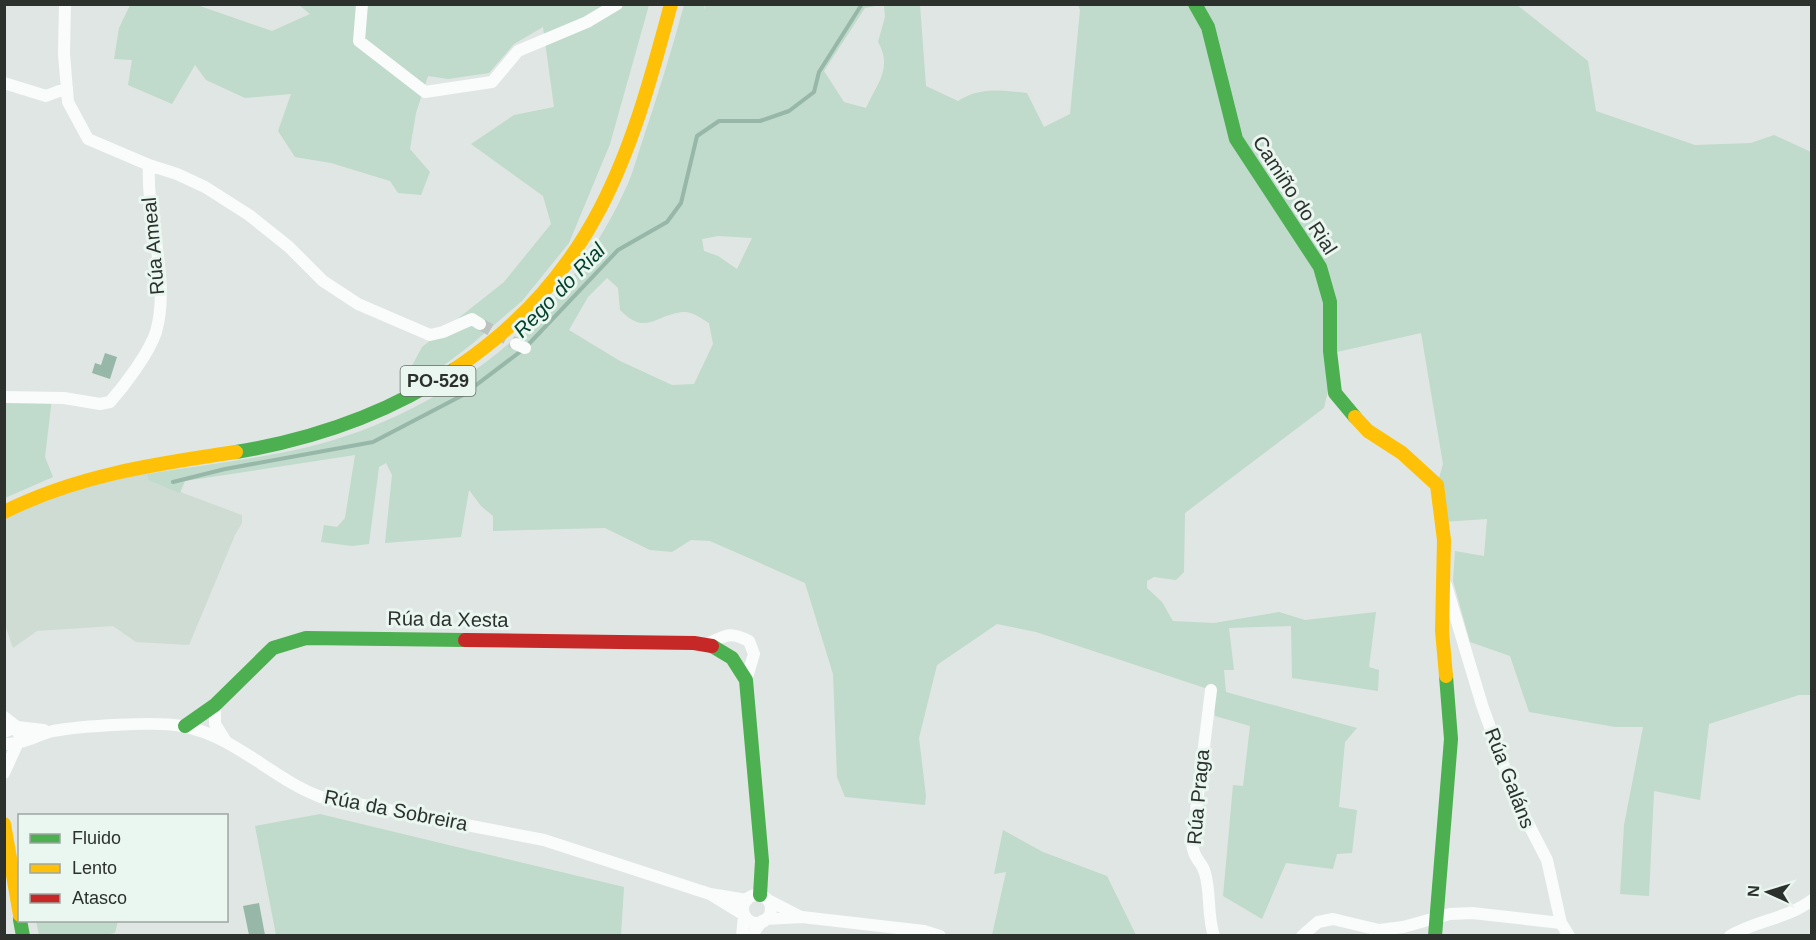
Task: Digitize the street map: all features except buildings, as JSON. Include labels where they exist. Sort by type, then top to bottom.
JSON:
[{"type":"street","points":[[65,4],[68,102],[88,139],[205,187],[249,214],[289,247],[323,281],[358,304],[430,335],[443,332],[472,319],[480,324]]},
{"type":"street","points":[[362,4],[359,41],[425,92],[492,82],[518,51],[587,21],[617,4]]},
{"type":"street","name":"PO-529","points":[[4,512],[22,502],[125,469],[283,443],[333,429],[376,413],[419,391],[456,371],[492,344],[553,282],[585,239],[612,189],[637,128],[671,4]]},
{"type":"street","name":"Camiño do Rial","points":[[1195,4],[1208,27],[1236,139],[1320,267],[1330,302],[1330,351],[1335,393],[1368,431],[1402,453],[1437,485],[1444,540],[1442,631],[1451,739],[1435,936]]},
{"type":"street","points":[[4,83],[46,96],[67,88]]},
{"type":"street","name":"Rúa Ameal","points":[[4,397],[64,398],[100,404],[110,402],[137,365],[156,333],[161,289],[148,189],[149,165]]},
{"type":"street","name":"Rúa Galáns","points":[[1442,581],[1448,588],[1482,705],[1516,800],[1547,860],[1561,923],[1569,936]]},
{"type":"street","points":[[1442,631],[1451,627],[1460,631]]},
{"type":"street","name":"Rúa da Xesta","points":[[707,644],[727,635],[736,634],[749,641],[754,654],[746,680]]},
{"type":"street","name":"Rúa da Xesta","points":[[185,726],[215,705],[273,648],[306,638],[707,644],[722,648],[733,656],[746,680],[764,897]]},
{"type":"street","name":"Rúa Praga","points":[[1211,690],[1192,844],[1193,854],[1204,869],[1214,936]]},
{"type":"street","points":[[215,705],[215,724],[225,740]]},
{"type":"street","points":[[4,717],[20,742],[4,773]]},
{"type":"street","name":"Rúa da Sobreira","points":[[11,730],[54,731],[104,727],[185,726],[225,740],[300,787],[321,797],[544,840],[710,894],[747,900]]},
{"type":"street","name":"Rúa da Sobreira","points":[[4,744],[20,742],[54,731]]},
{"type":"street","points":[[4,824],[18,904]]},
{"type":"street","name":"Rúa da Sobreira","points":[[710,894],[744,915]]},
{"type":"street","points":[[751,936],[771,909],[764,897]]},
{"type":"street","points":[[742,936],[747,900],[764,897],[802,917]]},
{"type":"street","points":[[1730,936],[1751,924],[1786,916],[1812,900]]},
{"type":"street","points":[[1302,936],[1325,919],[1344,920],[1379,930],[1403,927],[1450,914],[1472,913],[1561,923]]},
{"type":"street","points":[[744,915],[751,921],[802,917],[924,931],[940,936]]},
{"type":"shaded area","points":[[130,5],[197,5],[272,31],[310,14],[299,5],[649,5],[610,144],[569,243],[522,301],[472,344],[443,366],[401,386],[422,347],[504,282],[551,224],[543,196],[471,144],[514,115],[554,107],[543,27],[514,44],[489,73],[448,79],[428,76],[416,113],[410,149],[430,172],[421,195],[398,193],[390,181],[331,163],[295,157],[278,131],[291,94],[245,98],[206,80],[195,65],[172,104],[128,85],[132,60],[114,59],[119,28]]},
{"type":"shaded area","points":[[684,5],[704,5],[705,10],[705,5],[880,5],[865,8],[824,71],[844,102],[866,108],[884,68],[882,51],[878,42],[885,17],[884,5],[920,5],[926,86],[958,101],[974,93],[982,92],[1027,93],[1044,127],[1070,114],[1080,10],[1078,5],[1517,5],[1588,61],[1596,111],[1695,145],[1751,143],[1774,135],[1811,152],[1811,695],[1799,695],[1709,724],[1700,800],[1654,791],[1649,896],[1620,894],[1624,825],[1643,727],[1615,727],[1529,712],[1510,656],[1470,642],[1453,581],[1455,551],[1484,556],[1487,519],[1442,522],[1437,485],[1443,464],[1421,333],[1337,352],[1324,408],[1185,513],[1184,572],[1176,580],[1154,577],[1147,581],[1147,588],[1162,602],[1173,621],[1214,623],[1279,612],[1305,620],[1376,612],[1369,667],[1379,670],[1378,691],[1292,678],[1291,626],[1229,628],[1234,670],[1224,670],[1226,692],[1357,728],[1345,742],[1339,807],[1357,810],[1352,853],[1337,854],[1333,869],[1286,863],[1262,919],[1223,896],[1233,785],[1243,786],[1250,726],[1215,716],[1211,690],[1036,632],[997,624],[937,665],[919,738],[925,805],[845,797],[837,777],[833,674],[805,583],[710,541],[691,540],[672,552],[650,550],[605,528],[493,531],[493,516],[481,506],[469,490],[461,537],[385,543],[392,475],[386,463],[379,467],[369,544],[352,546],[321,542],[324,525],[337,527],[345,518],[355,455],[185,481],[180,493],[148,480],[147,474],[285,452],[355,433],[404,412],[451,387],[494,356],[534,320],[569,281],[600,237],[630,178]],"holes":[[[718,236],[752,238],[737,269],[718,256],[704,251],[702,239]],[[607,278],[618,288],[620,310],[637,322],[650,322],[672,314],[686,312],[709,323],[713,344],[694,384],[672,385],[620,361],[569,330],[588,297]]]},
{"type":"shaded area","points":[[105,353],[117,357],[110,379],[92,373],[95,363],[101,365]]},
{"type":"shaded area","points":[[52,398],[45,457],[53,477],[5,498],[4,400]]},
{"type":"shaded area","points":[[145,464],[148,480],[242,515],[242,523],[189,645],[136,642],[113,626],[37,631],[13,648],[5,625],[4,512]]},
{"type":"shaded area","points":[[320,814],[624,887],[621,935],[276,935],[255,826]]},
{"type":"shaded area","points":[[1003,830],[1043,852],[1107,876],[1136,935],[992,935],[1006,872],[994,874]]},
{"type":"shaded area","points":[[259,903],[265,935],[249,935],[243,906]]},
{"type":"shaded area","points":[[36,922],[118,922],[115,933],[100,936],[39,935]]},
{"type":"waterway","name":"Rego do Rial","points":[[173,482],[225,469],[373,442],[463,395],[525,348],[618,250],[667,222],[681,203],[697,136],[719,121],[760,121],[789,111],[814,92],[819,72],[862,4]]},
{"type":"tunnel","points":[[480,324],[516,344]]},
{"type":"traffic: fast","points":[[1195,4],[1208,27],[1236,139],[1320,267],[1330,302],[1330,351],[1335,393],[1355,417]]},
{"type":"traffic: fast","points":[[236,452],[294,440],[350,422],[404,399],[455,369]]},
{"type":"traffic: fast","points":[[185,726],[215,705],[273,648],[306,638],[465,640]]},
{"type":"traffic: fast","points":[[712,646],[732,658],[746,680],[762,861],[760,895]]},
{"type":"traffic: fast","points":[[1435,936],[1451,739],[1446,676]]},
{"type":"traffic: fast","points":[[20,922],[23,936]]},
{"type":"traffic: slow","points":[[455,369],[503,332],[542,294],[574,252],[600,209],[622,162],[640,113],[671,4]]},
{"type":"traffic: slow","points":[[1355,417],[1368,431],[1402,453],[1437,485],[1444,540],[1442,631],[1446,676]]},
{"type":"traffic: slow","points":[[4,512],[32,499],[89,480],[176,461],[236,452]]},
{"type":"traffic: slow","points":[[4,824],[18,904]]},
{"type":"traffic: jam","points":[[465,640],[694,643],[712,646]]}]
